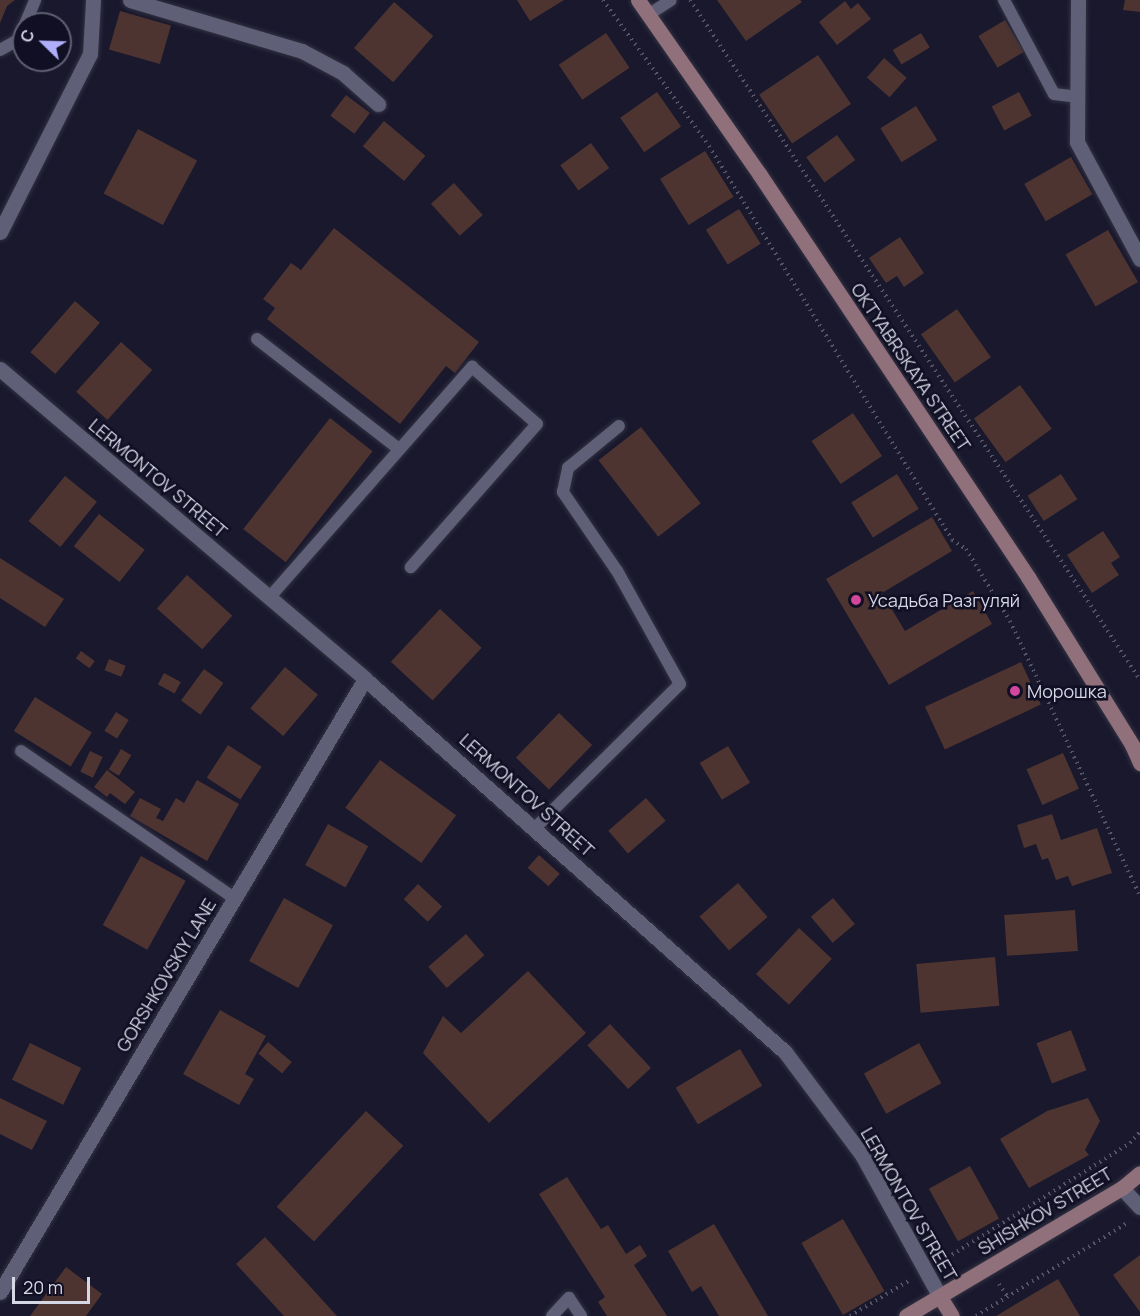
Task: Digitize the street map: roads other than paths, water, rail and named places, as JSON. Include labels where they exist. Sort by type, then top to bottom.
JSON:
[{"type":"street","points":[[0,232],[90,54],[93,0]]},
{"type":"street","points":[[130,0],[302,51],[343,73],[378,104]]},
{"type":"street","name":"OKTYABRSKAYA STREET","points":[[638,0],[760,175],[1028,577],[1132,746],[1140,763]]},
{"type":"street","points":[[1078,0],[1077,142],[1140,259]]},
{"type":"street","name":"LERMONTOV STREET","points":[[0,369],[365,679],[784,1052],[862,1155],[952,1316]]},
{"type":"street","name":"GORSHKOVSKIY LANE","points":[[0,1292],[365,679]]},
{"type":"street","name":"SHISHKOV STREET","points":[[906,1316],[1122,1188],[1140,1173]]},
{"type":"street","points":[[1122,1188],[1140,1207]]},
{"type":"lane","points":[[648,15],[671,0]]},
{"type":"lane","points":[[1004,0],[1054,94],[1077,97]]},
{"type":"lane","points":[[257,339],[399,449]]},
{"type":"lane","points":[[269,597],[472,367],[537,424],[411,567]]},
{"type":"lane","points":[[535,828],[680,684],[617,571],[563,492],[568,468],[619,426]]},
{"type":"lane","points":[[21,752],[234,898]]},
{"type":"lane","points":[[552,1316],[569,1298],[581,1316]]},
{"type":"place","name":"Усадьба Разгуляй","points":[[856,600]]},
{"type":"place","name":"Морошка","points":[[1015,691]]}]
